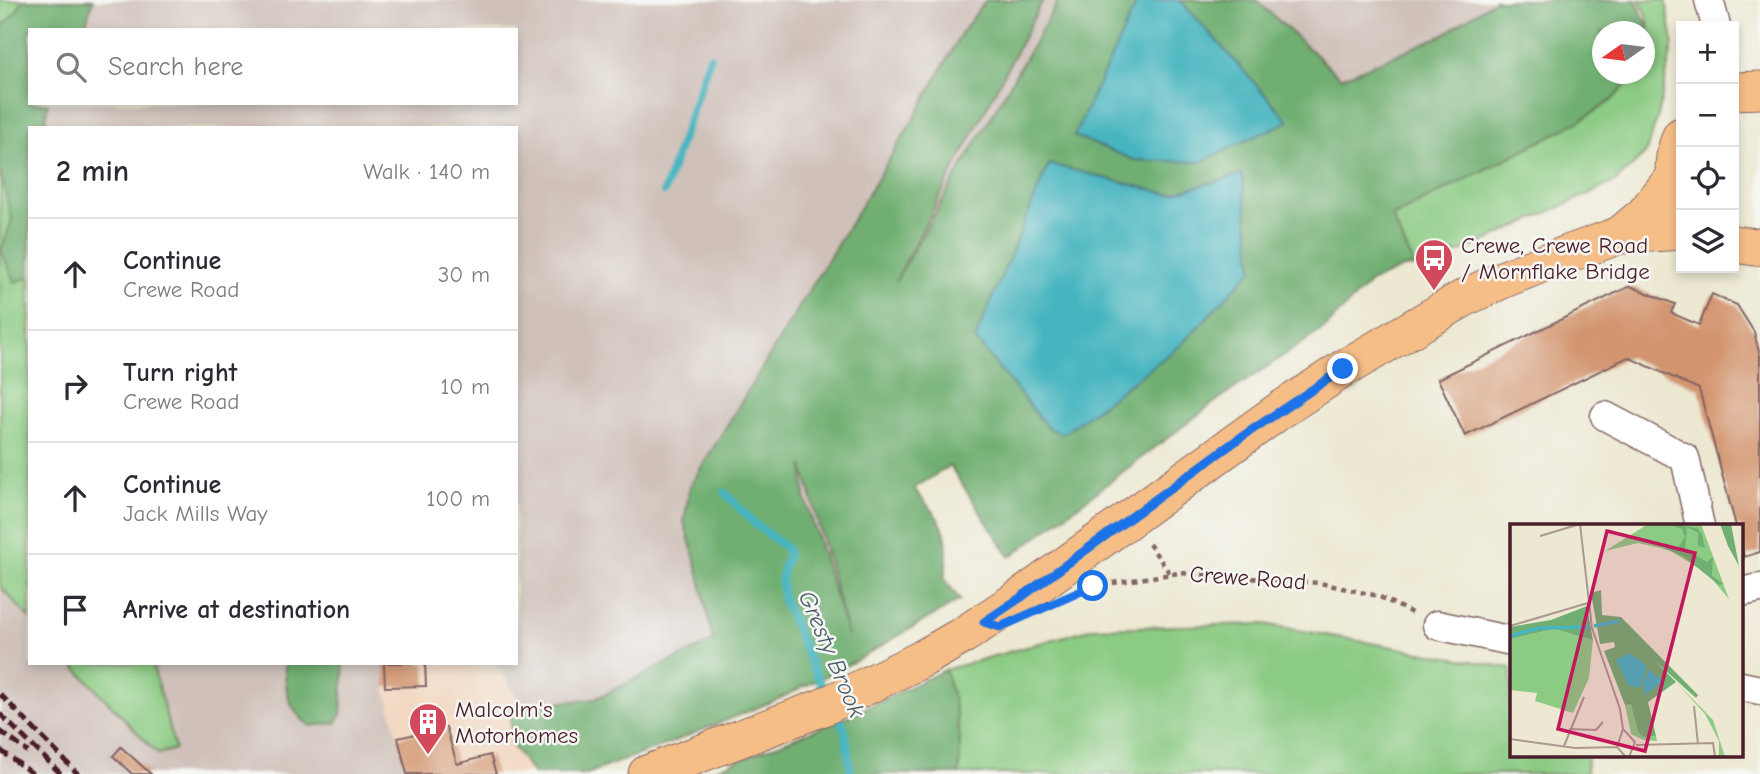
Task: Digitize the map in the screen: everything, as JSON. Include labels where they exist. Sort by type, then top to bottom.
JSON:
[{"type":"main road","points":[[1739,91],[1760,90]]},
{"type":"main road","points":[[1676,147],[1676,169]]},
{"type":"main road","points":[[1620,235],[1676,190]]},
{"type":"main road","points":[[648,774],[832,703],[922,659],[962,636],[1020,598],[1237,440],[1343,369],[1464,298],[1529,269],[1620,235],[1676,231]]},
{"type":"main road","points":[[1739,245],[1760,246]]},
{"type":"street","points":[[1709,0],[1715,21]]},
{"type":"street","points":[[1605,416],[1685,458],[1700,524]]},
{"type":"street","points":[[1742,592],[1760,588]]},
{"type":"street","points":[[1437,625],[1510,641]]},
{"type":"street","points":[[1742,686],[1760,690]]},
{"type":"path","points":[[1147,541],[1171,575]]},
{"type":"path","name":"Crewe Road","points":[[1093,586],[1179,573],[1320,583],[1378,596],[1437,625]]},
{"type":"shaded area","points":[[0,0],[1059,0],[799,449],[855,661],[591,774],[559,774],[498,665],[518,665],[518,126],[28,126],[28,665],[384,665],[385,687],[407,774],[0,774]]},
{"type":"shaded area","points":[[1256,0],[1495,0],[1443,35],[1341,79]]},
{"type":"shaded area","points":[[384,665],[498,665],[559,774],[407,774],[385,687]]},
{"type":"green space","points":[[0,0],[93,0],[34,28],[28,28],[28,105],[48,105],[44,126],[28,126],[28,617],[0,586]]},
{"type":"green space","points":[[23,0],[93,0],[85,28],[28,28],[28,105],[48,105],[44,126],[28,126],[28,278],[15,282],[1,251],[12,220],[0,171],[0,29]]},
{"type":"green space","points":[[986,0],[1043,0],[895,282],[1059,0],[1256,0],[1341,78],[1443,35],[1495,0],[1636,0],[1645,21],[1592,21],[1592,84],[1627,84],[1611,101],[1578,122],[1392,217],[1415,267],[1403,268],[1370,282],[1326,327],[1219,399],[1010,557],[950,466],[914,488],[944,531],[947,551],[944,579],[960,600],[855,661],[781,698],[586,774],[533,774],[512,745],[510,707],[595,699],[713,641],[699,573],[684,522],[690,486],[918,112],[961,34]],"holes":[[[803,465],[848,636],[805,498]]]},
{"type":"green space","points":[[1639,0],[1666,0],[1673,43],[1658,116],[1645,154],[1615,182],[1466,250],[1415,267],[1391,217],[1578,122],[1611,101],[1627,84],[1655,84],[1655,21],[1648,21]]},
{"type":"green space","points":[[1264,624],[1510,668],[1510,756],[1587,756],[1586,774],[959,774],[958,722],[945,670],[1093,628]]},
{"type":"green space","points":[[73,665],[153,665],[175,749],[158,754]]},
{"type":"green space","points":[[285,665],[344,665],[341,714],[336,723],[310,726],[302,720],[292,706]]},
{"type":"green space","points":[[945,670],[958,722],[959,774],[703,774],[851,715]]},
{"type":"water","points":[[1138,0],[1180,0],[1289,121],[1200,162],[1134,160],[1074,136]]},
{"type":"water","points":[[1049,164],[1169,194],[1242,174],[1253,269],[1181,345],[1063,434],[1047,427],[975,339]]},
{"type":"building","points":[[1630,286],[1675,304],[1671,313],[1699,325],[1712,294],[1737,305],[1754,332],[1760,356],[1760,552],[1744,557],[1742,524],[1735,524],[1699,389],[1628,357],[1465,436],[1438,379]]},
{"type":"building","points":[[384,665],[425,665],[426,686],[385,687]]},
{"type":"building","name":"Malcolm's Motorhomes","points":[[446,727],[457,764],[490,755],[496,774],[407,774],[398,738]]},
{"type":"building","points":[[121,747],[151,774],[132,774],[113,756]]},
{"type":"waterway","name":"Gresty Brook","points":[[664,192],[710,57]]},
{"type":"waterway","name":"Gresty Brook","points":[[725,493],[755,524],[786,548],[788,555],[781,580],[783,599],[827,696]]},
{"type":"waterway","name":"Gresty Brook","points":[[835,711],[845,730],[851,774]]},
{"type":"railway","points":[[0,694],[78,774]]},
{"type":"railway","points":[[0,714],[61,774]]},
{"type":"railway","points":[[0,731],[28,752]]},
{"type":"railway","points":[[0,750],[33,774]]},
{"type":"place","name":"Crewe, Crewe Road / Mornflake Bridge","points":[[1434,292]]},
{"type":"place","name":"Malcolm's Motorhomes","points":[[428,756]]},
{"type":"route","points":[[1093,586],[1000,627],[984,622],[1237,440],[1343,369]]}]
